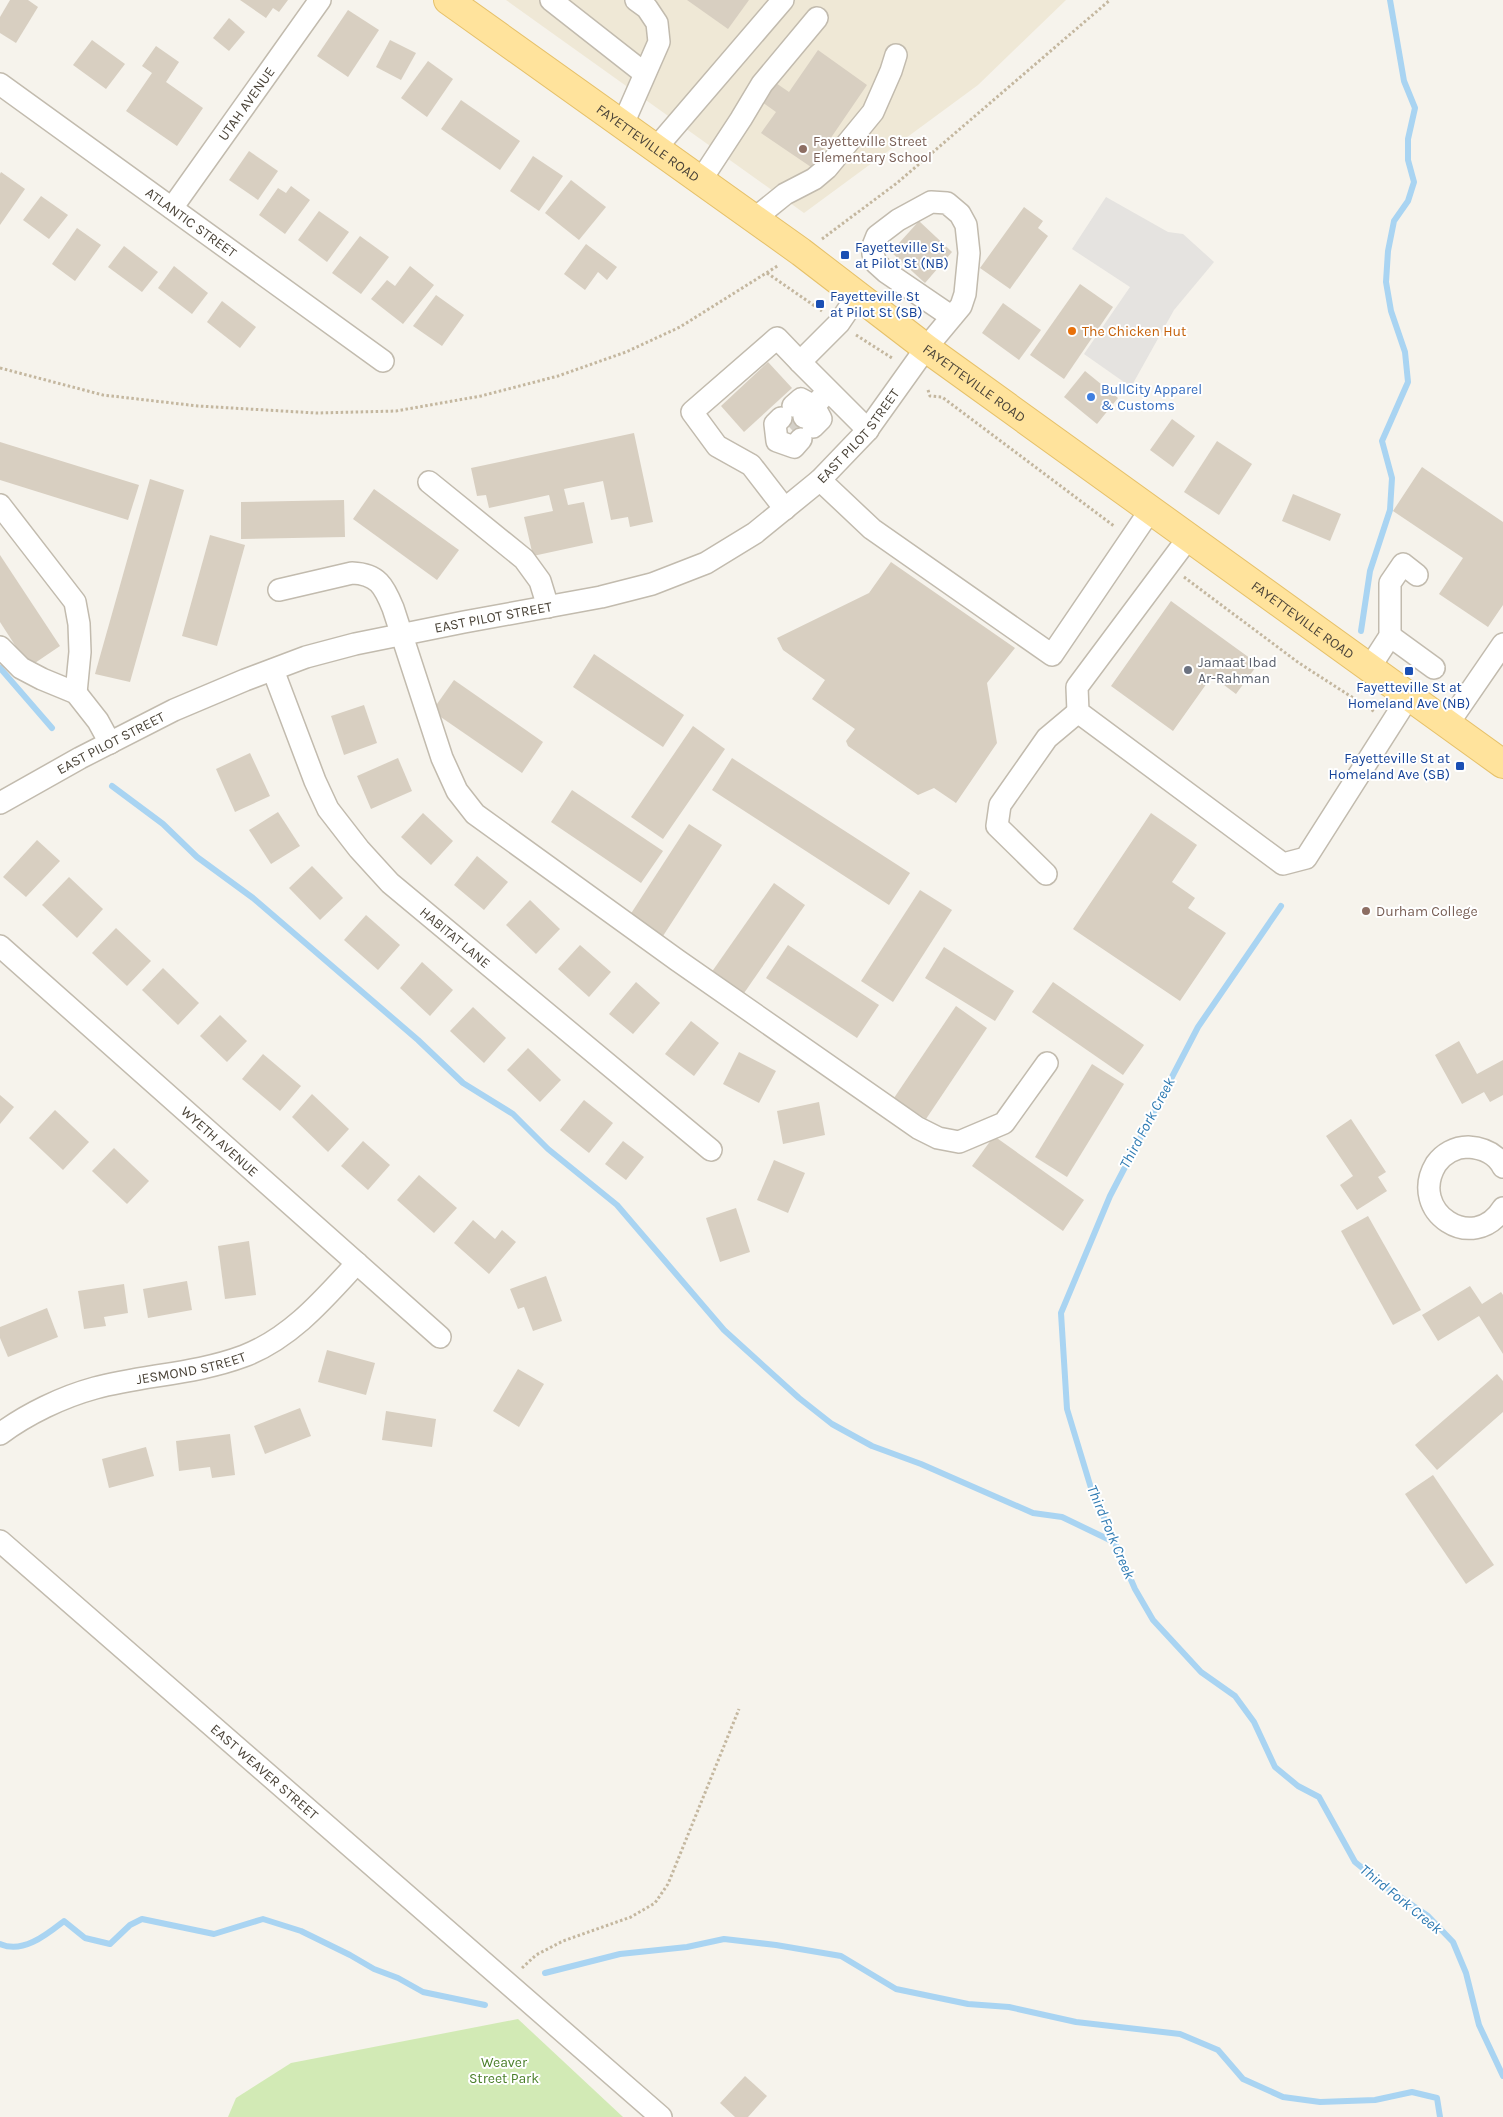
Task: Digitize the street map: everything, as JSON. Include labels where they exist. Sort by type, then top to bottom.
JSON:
[{"type":"main road","name":"FAYETTEVILLE ROAD","points":[[448,0],[623,124],[858,295],[926,348],[1503,764]]},
{"type":"street","name":"UTAH AVENUE","points":[[172,208],[320,0]]},
{"type":"street","points":[[551,0],[644,73]]},
{"type":"street","points":[[623,124],[659,42],[657,23],[647,8],[636,0]]},
{"type":"street","points":[[656,148],[783,0]]},
{"type":"street","points":[[700,180],[762,84],[817,18]]},
{"type":"street","points":[[754,219],[785,194],[814,179],[828,168],[872,112],[891,71],[896,55]]},
{"type":"street","name":"ATLANTIC STREET","points":[[0,84],[383,361]]},
{"type":"street","name":"EAST PILOT STREET","points":[[0,803],[174,710],[314,655],[401,635],[601,597],[652,584],[706,562],[755,533],[820,480],[868,430],[926,348],[962,306],[969,253],[966,225],[960,214],[947,203],[931,202],[898,220],[878,236],[873,246],[873,254],[876,263],[886,272],[952,317]]},
{"type":"street","points":[[800,362],[839,323],[858,295]]},
{"type":"street","points":[[751,464],[800,419],[800,362],[777,338],[692,412],[717,446],[751,464],[785,509]]},
{"type":"street","points":[[800,419],[868,430]]},
{"type":"street","points":[[820,480],[872,530],[1052,655],[1151,509]]},
{"type":"street","points":[[429,482],[524,559],[540,581],[548,607]]},
{"type":"street","points":[[0,505],[75,602],[80,624],[80,652],[76,693]]},
{"type":"street","points":[[1078,712],[1077,687],[1189,537]]},
{"type":"street","points":[[1370,667],[1390,636],[1390,583],[1403,564],[1417,575]]},
{"type":"street","points":[[278,590],[352,574],[363,574],[374,578],[385,589],[442,758],[457,791],[474,814],[658,947],[918,1128],[938,1138],[959,1142],[1004,1123],[1047,1063]]},
{"type":"street","points":[[1390,636],[1434,668]]},
{"type":"street","points":[[1448,724],[1503,644]]},
{"type":"street","points":[[0,646],[22,668],[42,679],[76,693],[98,722],[110,743]]},
{"type":"street","name":"HABITAT LANE","points":[[273,670],[315,781],[328,809],[359,849],[390,883],[711,1150]]},
{"type":"street","points":[[1078,712],[1283,864],[1306,858],[1410,696]]},
{"type":"street","points":[[1046,874],[997,826],[1000,805],[1047,738],[1078,712]]},
{"type":"street","name":"WYETH AVENUE","points":[[0,946],[440,1337]]},
{"type":"street","points":[[1501,1218],[1478,1228],[1457,1227],[1438,1216],[1428,1197],[1429,1175],[1441,1157],[1460,1147],[1481,1148],[1499,1159],[1503,1167]]},
{"type":"street","name":"JESMOND STREET","points":[[0,1434],[44,1408],[88,1390],[215,1365],[254,1352],[271,1343],[298,1324],[357,1263]]},
{"type":"street","name":"EAST WEAVER STREET","points":[[0,1541],[661,2117]]},
{"type":"path","points":[[820,240],[897,184],[1110,0]]},
{"type":"path","points":[[928,390],[930,396],[942,398],[1117,528]]},
{"type":"path","points":[[1168,564],[1299,663],[1379,715]]},
{"type":"path","points":[[510,1986],[524,1965],[536,1955],[563,1941],[631,1917],[655,1903],[668,1884],[739,1710]]},
{"type":"shaded area","name":"Fayetteville Street Elementary School","points":[[506,0],[1066,0],[978,85],[804,213]]},
{"type":"shaded area","points":[[1106,197],[1168,232],[1183,234],[1214,262],[1174,310],[1131,387],[1084,354],[1130,287],[1072,249]]},
{"type":"green space","name":"Weaver Street Park","points":[[518,2019],[623,2117],[228,2117],[236,2098],[291,2063]]},
{"type":"building","points":[[10,0],[28,0],[38,7],[16,43],[0,33],[0,17]]},
{"type":"building","points":[[240,0],[288,0],[279,12],[273,8],[266,18]]},
{"type":"building","points":[[687,0],[749,0],[728,29]]},
{"type":"building","points":[[348,10],[379,30],[348,77],[317,56]]},
{"type":"building","points":[[229,18],[245,32],[229,51],[213,38]]},
{"type":"building","points":[[92,40],[125,64],[106,89],[73,65]]},
{"type":"building","points":[[390,40],[416,53],[401,80],[376,67]]},
{"type":"building","points":[[156,46],[179,62],[166,82],[203,108],[177,146],[126,111],[152,73],[142,66]]},
{"type":"building","points":[[818,50],[867,85],[811,167],[761,133],[776,112],[759,100],[773,81],[789,92]]},
{"type":"building","points":[[428,61],[453,79],[427,117],[401,98]]},
{"type":"building","points":[[461,100],[520,141],[500,170],[441,129]]},
{"type":"building","points":[[249,151],[278,171],[258,200],[229,180]]},
{"type":"building","points":[[533,156],[563,176],[539,211],[510,191]]},
{"type":"building","points":[[1,172],[25,189],[0,225],[0,174]]},
{"type":"building","points":[[571,180],[606,207],[579,240],[545,213]]},
{"type":"building","points":[[291,186],[310,200],[285,234],[259,215],[278,188],[286,193]]},
{"type":"building","points":[[41,196],[68,215],[49,239],[23,220]]},
{"type":"building","points":[[1024,207],[1043,221],[1038,228],[1048,236],[1010,289],[980,268]]},
{"type":"building","points":[[319,211],[349,232],[327,262],[298,240]]},
{"type":"building","points":[[919,221],[952,252],[925,283],[891,252]]},
{"type":"building","points":[[77,228],[101,245],[75,281],[52,264]]},
{"type":"building","points":[[360,236],[389,257],[361,294],[332,273]]},
{"type":"building","points":[[586,244],[617,267],[607,280],[598,272],[585,290],[564,274]]},
{"type":"building","points":[[124,246],[158,272],[142,292],[108,267]]},
{"type":"building","points":[[174,266],[208,293],[192,314],[158,288]]},
{"type":"building","points":[[410,266],[434,285],[403,324],[371,299],[387,280],[395,286]]},
{"type":"building","name":"The Chicken Hut","points":[[1080,284],[1113,307],[1064,379],[1030,355]]},
{"type":"building","points":[[436,295],[464,315],[442,346],[413,326]]},
{"type":"building","points":[[222,301],[256,327],[240,348],[207,322]]},
{"type":"building","points":[[1003,303],[1041,330],[1019,360],[982,333]]},
{"type":"building","points":[[768,362],[792,388],[744,432],[721,406]]},
{"type":"building","name":"BullCity Apparel & Customs","points":[[1085,371],[1118,398],[1097,424],[1064,397]]},
{"type":"building","points":[[1172,419],[1195,436],[1173,467],[1150,450]]},
{"type":"building","points":[[634,433],[653,522],[630,527],[628,517],[611,520],[603,481],[564,489],[568,505],[584,502],[593,543],[533,556],[524,517],[553,511],[549,495],[489,508],[486,495],[477,496],[471,468]]},
{"type":"building","points":[[1217,441],[1252,464],[1219,515],[1184,492]]},
{"type":"building","points":[[0,442],[139,485],[128,520],[0,480]]},
{"type":"building","points":[[1422,467],[1503,522],[1503,605],[1488,627],[1439,594],[1463,558],[1393,511]]},
{"type":"building","points":[[150,479],[184,490],[130,682],[95,674]]},
{"type":"building","points":[[374,489],[459,550],[437,580],[353,519]]},
{"type":"building","points":[[1293,494],[1341,514],[1330,541],[1282,521]]},
{"type":"building","points":[[344,500],[345,537],[241,539],[241,502]]},
{"type":"building","points":[[210,535],[245,545],[217,646],[182,636]]},
{"type":"building","points":[[0,555],[60,646],[29,667],[0,622]]},
{"type":"building","points":[[891,562],[1015,648],[987,683],[997,743],[956,803],[934,788],[918,795],[848,746],[846,741],[855,729],[812,699],[825,680],[783,650],[777,638],[869,593]]},
{"type":"building","name":"Jamaat Ibad Ar-Rahman","points":[[1171,601],[1258,664],[1236,694],[1212,676],[1173,731],[1111,686]]},
{"type":"building","points":[[594,654],[684,715],[663,747],[573,687]]},
{"type":"building","points":[[454,680],[543,742],[522,773],[432,711]]},
{"type":"building","points":[[364,705],[377,743],[344,755],[331,716]]},
{"type":"building","points":[[693,726],[725,749],[663,839],[631,817]]},
{"type":"building","points":[[250,753],[270,796],[235,812],[216,769]]},
{"type":"building","points":[[398,758],[412,791],[371,809],[357,776]]},
{"type":"building","points":[[732,758],[910,873],[889,905],[712,790]]},
{"type":"building","points":[[572,790],[663,851],[641,883],[551,822]]},
{"type":"building","points":[[278,812],[300,846],[271,864],[249,830]]},
{"type":"building","points":[[423,813],[453,841],[431,865],[401,837]]},
{"type":"building","points":[[1151,813],[1197,845],[1172,882],[1195,898],[1188,908],[1226,933],[1180,1001],[1073,929]]},
{"type":"building","points":[[689,824],[722,845],[663,936],[630,915]]},
{"type":"building","points":[[37,840],[60,861],[26,897],[3,877]]},
{"type":"building","points":[[477,856],[508,882],[484,910],[454,885]]},
{"type":"building","points":[[312,866],[343,898],[320,920],[289,888]]},
{"type":"building","points":[[69,877],[103,909],[77,938],[42,905]]},
{"type":"building","points":[[774,883],[805,905],[742,996],[711,973]]},
{"type":"building","points":[[920,890],[952,910],[893,1002],[861,981]]},
{"type":"building","points":[[530,900],[560,929],[536,954],[506,925]]},
{"type":"building","points":[[366,915],[400,945],[378,970],[344,940]]},
{"type":"building","points":[[116,928],[151,961],[127,986],[92,953]]},
{"type":"building","points":[[580,945],[611,972],[589,997],[558,969]]},
{"type":"building","points":[[788,945],[879,1005],[857,1038],[766,978]]},
{"type":"building","points":[[944,947],[1014,991],[995,1021],[925,978]]},
{"type":"building","points":[[422,962],[453,990],[430,1016],[400,988]]},
{"type":"building","points":[[163,968],[199,1003],[178,1025],[142,990]]},
{"type":"building","points":[[636,982],[660,1003],[633,1034],[609,1014]]},
{"type":"building","points":[[1053,982],[1144,1045],[1123,1075],[1032,1012]]},
{"type":"building","points":[[956,1006],[987,1028],[926,1119],[894,1098]]},
{"type":"building","points":[[473,1007],[506,1038],[484,1063],[450,1031]]},
{"type":"building","points":[[220,1015],[247,1041],[227,1062],[200,1036]]},
{"type":"building","points":[[691,1021],[719,1043],[694,1076],[665,1054]]},
{"type":"building","points":[[1459,1041],[1477,1074],[1503,1060],[1503,1095],[1490,1102],[1484,1092],[1462,1104],[1435,1055]]},
{"type":"building","points":[[528,1048],[561,1080],[540,1102],[507,1070]]},
{"type":"building","points":[[739,1052],[776,1071],[759,1103],[723,1084]]},
{"type":"building","points":[[263,1054],[301,1086],[280,1111],[242,1079]]},
{"type":"building","points":[[1092,1064],[1124,1084],[1067,1177],[1035,1157]]},
{"type":"building","points":[[312,1094],[349,1129],[328,1152],[292,1117]]},
{"type":"building","points":[[0,1095],[14,1107],[0,1124]]},
{"type":"building","points":[[584,1100],[613,1123],[589,1153],[560,1130]]},
{"type":"building","points":[[819,1102],[825,1135],[783,1144],[777,1111]]},
{"type":"building","points":[[55,1110],[89,1142],[63,1170],[29,1138]]},
{"type":"building","points":[[1351,1119],[1386,1172],[1378,1177],[1387,1191],[1357,1210],[1340,1185],[1353,1176],[1326,1136]]},
{"type":"building","points":[[994,1136],[1084,1200],[1063,1231],[972,1166]]},
{"type":"building","points":[[363,1141],[390,1165],[368,1190],[341,1166]]},
{"type":"building","points":[[623,1141],[644,1157],[626,1180],[605,1164]]},
{"type":"building","points":[[114,1148],[149,1181],[127,1204],[92,1171]]},
{"type":"building","points":[[774,1160],[805,1173],[788,1213],[757,1200]]},
{"type":"building","points":[[419,1175],[457,1208],[434,1233],[397,1200]]},
{"type":"building","points":[[736,1208],[750,1252],[720,1262],[706,1218]]},
{"type":"building","points":[[1368,1216],[1421,1310],[1393,1325],[1341,1231]]},
{"type":"building","points":[[473,1220],[495,1239],[502,1230],[516,1242],[489,1274],[454,1243]]},
{"type":"building","points":[[249,1241],[256,1295],[225,1299],[218,1246]]},
{"type":"building","points":[[546,1276],[562,1321],[533,1331],[524,1307],[518,1309],[510,1289]]},
{"type":"building","points":[[187,1281],[192,1310],[148,1318],[143,1289]]},
{"type":"building","points":[[124,1284],[128,1313],[104,1317],[106,1326],[84,1329],[78,1291]]},
{"type":"building","points":[[1470,1286],[1482,1304],[1501,1292],[1503,1295],[1503,1354],[1479,1316],[1438,1341],[1422,1315]]},
{"type":"building","points":[[47,1308],[58,1337],[8,1357],[0,1338],[0,1327]]},
{"type":"building","points":[[327,1350],[375,1363],[366,1395],[318,1382]]},
{"type":"building","points":[[518,1369],[544,1384],[519,1427],[493,1411]]},
{"type":"building","points":[[1497,1374],[1503,1381],[1503,1412],[1437,1470],[1415,1445]]},
{"type":"building","points":[[300,1408],[311,1436],[265,1454],[254,1426]]},
{"type":"building","points":[[386,1411],[436,1419],[432,1447],[382,1440]]},
{"type":"building","points":[[230,1434],[235,1475],[212,1478],[210,1467],[179,1471],[176,1441]]},
{"type":"building","points":[[146,1447],[154,1476],[109,1488],[102,1459]]},
{"type":"building","points":[[1433,1475],[1494,1565],[1466,1584],[1405,1494]]},
{"type":"building","points":[[745,2076],[767,2096],[748,2117],[735,2117],[720,2103]]},
{"type":"waterway","name":"Third Fork Creek","points":[[1361,631],[1370,571],[1390,510],[1392,478],[1382,441],[1408,382],[1405,352],[1391,311],[1386,282],[1388,251],[1394,221],[1408,201],[1414,182],[1408,160],[1408,139],[1415,108],[1404,81],[1390,0]]},
{"type":"waterway","points":[[0,668],[52,728]]},
{"type":"waterway","points":[[112,786],[163,824],[197,857],[253,898],[418,1040],[463,1083],[513,1114],[548,1149],[617,1205],[724,1330],[799,1398],[832,1424],[872,1446],[921,1464],[1033,1513],[1062,1517],[1116,1543]]},
{"type":"waterway","name":"Third Fork Creek","points":[[1281,906],[1198,1027],[1110,1196],[1061,1313],[1067,1409],[1091,1488],[1135,1589],[1153,1620],[1201,1672],[1235,1696],[1254,1722],[1275,1767],[1298,1786],[1319,1797],[1355,1862],[1387,1888],[1428,1916],[1453,1942],[1466,1973],[1479,2025],[1503,2076]]},
{"type":"waterway","points":[[0,1944],[17,1947],[26,1945],[50,1932],[64,1921],[85,1938],[110,1944],[130,1925],[142,1919],[214,1934],[263,1919],[301,1931],[423,1992],[485,2005]]},
{"type":"waterway","points":[[545,1973],[620,1954],[687,1947],[724,1939],[776,1945],[841,1956],[896,1989],[968,2004],[1009,2007],[1076,2022],[1180,2034],[1218,2050],[1243,2079],[1283,2097],[1320,2102],[1375,2100],[1412,2092],[1437,2098],[1440,2117]]},
{"type":"tunnel","points":[[791,429],[804,417]]},
{"type":"place","name":"Fayetteville Street Elementary School","points":[[803,149]]},
{"type":"place","name":"Fayetteville St at Pilot St (NB)","points":[[845,255]]},
{"type":"place","name":"Fayetteville St at Pilot St (SB)","points":[[820,304]]},
{"type":"place","name":"The Chicken Hut","points":[[1072,331]]},
{"type":"place","name":"BullCity Apparel & Customs","points":[[1091,397]]},
{"type":"place","name":"Jamaat Ibad Ar-Rahman","points":[[1188,670]]},
{"type":"place","name":"Fayetteville St at Homeland Ave (NB)","points":[[1409,671]]},
{"type":"place","name":"Fayetteville St at Homeland Ave (SB)","points":[[1460,766]]},
{"type":"place","name":"Durham College","points":[[1366,911]]}]
